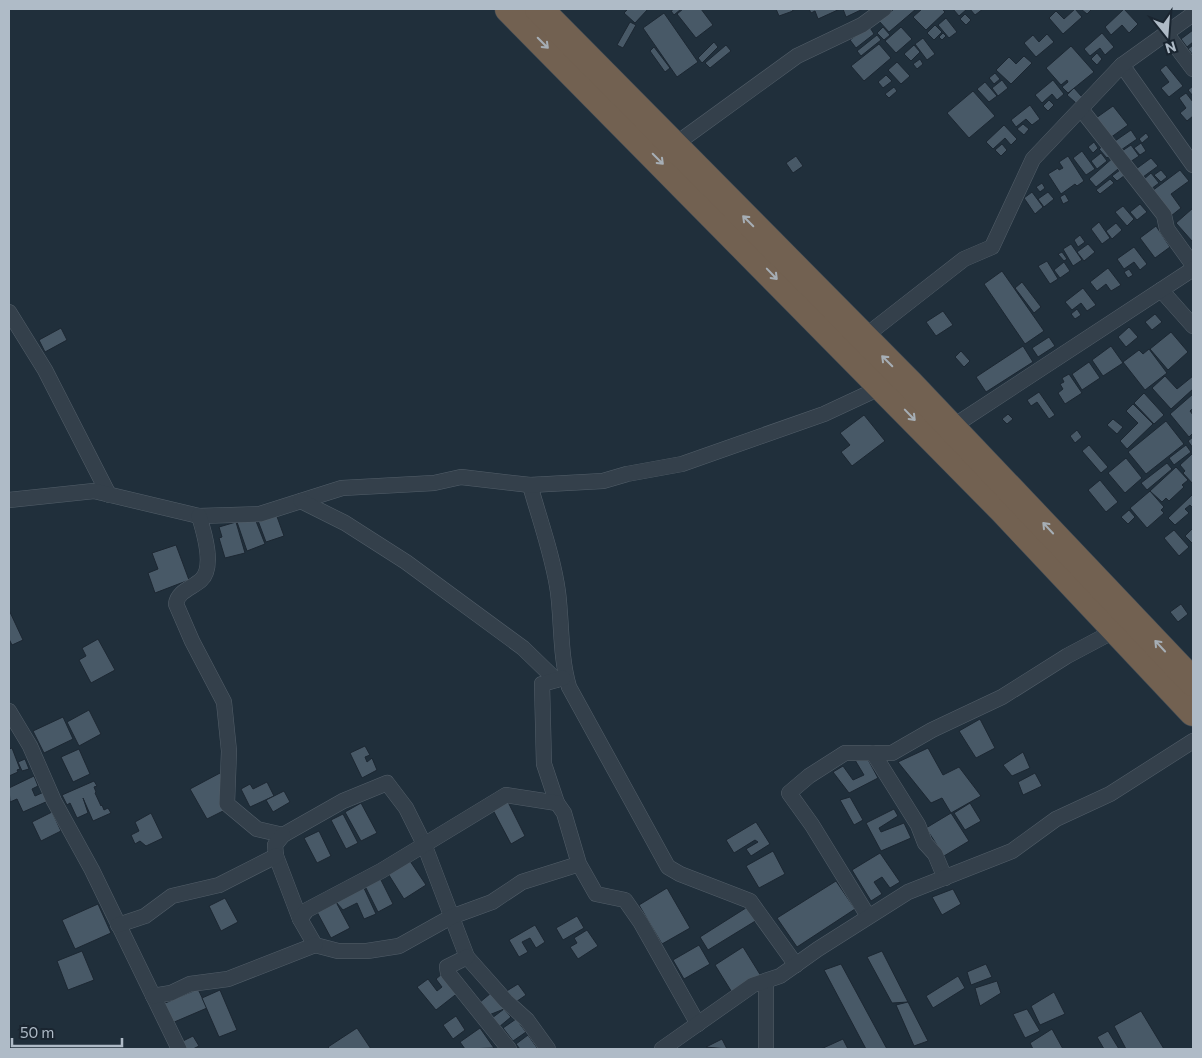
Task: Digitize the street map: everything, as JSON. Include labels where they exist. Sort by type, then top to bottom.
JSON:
[{"type":"highway","points":[[509,9],[882,387],[1193,712]]},
{"type":"highway","points":[[539,9],[952,427],[1193,682]]},
{"type":"street","points":[[674,146],[797,56],[862,25],[884,9]]},
{"type":"street","points":[[864,337],[964,259],[992,247],[1033,159],[1122,65],[1193,14]]},
{"type":"street","points":[[1166,33],[1193,69]]},
{"type":"street","points":[[1122,65],[1193,165]]},
{"type":"street","points":[[1081,109],[1164,215],[1167,229],[1193,265]]},
{"type":"street","points":[[952,427],[1193,269]]},
{"type":"street","points":[[1161,290],[1193,326]]},
{"type":"street","points":[[9,312],[45,370],[109,495]]},
{"type":"street","points":[[9,500],[94,491],[199,516],[260,514],[342,488],[434,483],[461,478],[530,485],[603,481],[627,474],[682,464],[824,414],[882,387]]},
{"type":"street","points":[[530,485],[552,559],[563,639],[561,679]]},
{"type":"street","points":[[301,501],[345,523],[406,562],[523,648],[561,679],[569,687],[668,867],[680,874],[750,901],[796,964]]},
{"type":"street","points":[[199,516],[208,546],[207,569],[202,580],[180,594],[176,604],[192,641],[224,702],[229,751],[227,804],[256,829],[283,835]]},
{"type":"street","points":[[868,916],[812,825],[789,793],[809,776],[845,754],[892,753],[932,730],[1002,697],[1066,656],[1116,630]]},
{"type":"street","points":[[561,679],[542,684],[541,725],[544,764],[557,803],[564,813],[579,864],[596,894],[625,900],[642,923],[698,1024]]},
{"type":"street","points":[[9,711],[30,746],[54,801],[92,870],[179,1049]]},
{"type":"street","points":[[662,1049],[754,985],[780,976],[868,916],[908,892],[1012,851],[1056,819],[1110,794],[1193,741]]},
{"type":"street","points":[[873,753],[918,825],[925,843],[935,854],[945,878]]},
{"type":"street","points":[[314,945],[300,919],[276,856],[275,846],[283,835],[342,801],[388,783],[406,808],[424,844],[467,957],[506,1001],[527,1020],[548,1049]]},
{"type":"street","points":[[300,919],[307,910],[381,871],[506,795],[557,803]]},
{"type":"street","points":[[118,924],[145,916],[172,896],[219,885],[248,873],[276,856]]},
{"type":"street","points":[[153,996],[171,993],[190,984],[228,979],[314,945],[338,950],[367,950],[399,946],[451,917],[492,902],[522,882],[579,864]]},
{"type":"street","points":[[467,957],[447,967],[448,973],[509,1049]]},
{"type":"street","points":[[766,981],[766,1049]]},
{"type":"building","points":[[628,9],[648,9],[635,23],[624,13]]},
{"type":"building","points":[[681,9],[674,15],[671,11]]},
{"type":"building","points":[[683,9],[701,9],[713,25],[696,38],[677,14]]},
{"type":"building","points":[[776,9],[792,9],[793,11],[779,16]]},
{"type":"building","points":[[809,9],[840,9],[818,19],[815,11],[811,13]]},
{"type":"building","points":[[843,9],[863,9],[846,17]]},
{"type":"building","points":[[894,9],[916,9],[889,32],[879,21]]},
{"type":"building","points":[[922,9],[942,9],[945,12],[926,30],[913,17]]},
{"type":"building","points":[[953,9],[967,9],[959,16]]},
{"type":"building","points":[[970,9],[983,9],[975,15]]},
{"type":"building","points":[[1075,9],[1082,17],[1063,34],[1049,18],[1056,11],[1064,19]]},
{"type":"building","points":[[1081,9],[1092,9],[1087,14]]},
{"type":"building","points":[[1124,9],[1138,24],[1129,33],[1122,25],[1111,35],[1105,27]]},
{"type":"building","points":[[664,13],[698,62],[677,77],[643,28]]},
{"type":"building","points":[[965,14],[971,20],[966,25],[960,19]]},
{"type":"building","points":[[946,18],[957,32],[949,38],[938,25]]},
{"type":"building","points":[[630,22],[636,25],[623,48],[617,45]]},
{"type":"building","points":[[935,25],[942,32],[934,40],[927,33]]},
{"type":"building","points":[[869,26],[874,34],[856,48],[850,40]]},
{"type":"building","points":[[883,27],[890,35],[884,40],[877,33]]},
{"type":"building","points":[[901,27],[912,39],[896,53],[885,41]]},
{"type":"building","points":[[1193,30],[1193,42],[1187,47],[1181,39]]},
{"type":"building","points":[[943,33],[946,36],[942,40],[939,37]]},
{"type":"building","points":[[1102,33],[1114,47],[1105,55],[1100,48],[1090,56],[1084,49]]},
{"type":"building","points":[[1047,34],[1054,42],[1036,57],[1024,43],[1033,35],[1039,42]]},
{"type":"building","points":[[877,35],[881,40],[861,56],[857,51]]},
{"type":"building","points":[[923,38],[935,54],[927,60],[915,44]]},
{"type":"building","points":[[714,42],[718,47],[702,63],[698,58]]},
{"type":"building","points":[[879,44],[891,58],[864,81],[851,66]]},
{"type":"building","points":[[726,45],[731,51],[710,68],[705,63]]},
{"type":"building","points":[[914,45],[920,52],[911,61],[904,54]]},
{"type":"building","points":[[1193,45],[1193,55],[1188,49]]},
{"type":"building","points":[[1071,46],[1094,72],[1068,93],[1062,87],[1068,82],[1067,80],[1061,85],[1046,68]]},
{"type":"building","points":[[654,47],[670,68],[665,72],[650,51]]},
{"type":"building","points":[[1097,53],[1102,59],[1097,65],[1091,59]]},
{"type":"building","points":[[1024,56],[1032,63],[1011,84],[996,70],[1009,57],[1016,64]]},
{"type":"building","points":[[920,59],[923,64],[917,69],[913,64]]},
{"type":"building","points":[[897,62],[910,76],[901,84],[888,70]]},
{"type":"building","points":[[1166,65],[1183,86],[1169,97],[1161,88],[1169,82],[1160,70]]},
{"type":"building","points":[[995,73],[1000,79],[994,84],[989,78]]},
{"type":"building","points":[[886,75],[892,81],[883,88],[878,82]]},
{"type":"building","points":[[1002,80],[1008,88],[998,96],[992,88]]},
{"type":"building","points":[[1053,80],[1064,94],[1057,100],[1052,94],[1042,103],[1035,95]]},
{"type":"building","points":[[985,82],[997,96],[989,102],[977,89]]},
{"type":"building","points":[[1193,86],[1193,96],[1188,90]]},
{"type":"building","points":[[894,87],[897,91],[889,98],[885,94]]},
{"type":"building","points":[[1074,88],[1082,97],[1076,103],[1067,95]]},
{"type":"building","points":[[973,91],[995,116],[969,138],[947,113]]},
{"type":"building","points":[[1186,93],[1193,102],[1193,116],[1187,121],[1180,113],[1186,108],[1179,98]]},
{"type":"building","points":[[1049,100],[1054,105],[1048,111],[1043,106]]},
{"type":"building","points":[[1030,105],[1040,119],[1032,125],[1026,119],[1016,127],[1011,120]]},
{"type":"building","points":[[1113,106],[1128,125],[1110,138],[1096,118]]},
{"type":"building","points":[[1023,124],[1029,129],[1024,135],[1017,129]]},
{"type":"building","points":[[1004,125],[1017,139],[1011,145],[1005,138],[993,149],[986,142]]},
{"type":"building","points":[[1131,130],[1137,139],[1121,150],[1115,141]]},
{"type":"building","points":[[1146,133],[1149,137],[1142,143],[1139,139]]},
{"type":"building","points":[[1094,142],[1098,148],[1093,153],[1088,147]]},
{"type":"building","points":[[1141,143],[1146,151],[1140,155],[1134,148]]},
{"type":"building","points":[[1002,144],[1007,150],[1001,156],[995,150]]},
{"type":"building","points":[[1106,144],[1113,153],[1107,158],[1099,149]]},
{"type":"building","points":[[1131,145],[1139,156],[1130,162],[1122,151]]},
{"type":"building","points":[[1082,151],[1095,169],[1086,175],[1073,158]]},
{"type":"building","points":[[1101,153],[1107,161],[1097,169],[1091,161]]},
{"type":"building","points":[[796,156],[803,166],[793,173],[786,163]]},
{"type":"building","points":[[1068,156],[1084,181],[1077,186],[1075,184],[1061,194],[1048,174],[1058,168],[1059,170],[1063,168],[1059,162]]},
{"type":"building","points":[[1115,156],[1123,165],[1096,187],[1089,179]]},
{"type":"building","points":[[1151,158],[1158,166],[1143,177],[1136,169]]},
{"type":"building","points":[[1124,167],[1128,173],[1117,181],[1112,176]]},
{"type":"building","points":[[1161,170],[1167,177],[1161,182],[1154,175]]},
{"type":"building","points":[[1180,170],[1189,181],[1171,194],[1181,208],[1171,216],[1152,191]]},
{"type":"building","points":[[1151,173],[1159,183],[1151,189],[1143,180]]},
{"type":"building","points":[[1110,179],[1114,183],[1100,194],[1096,190]]},
{"type":"building","points":[[1042,183],[1045,188],[1040,192],[1036,187]]},
{"type":"building","points":[[1032,192],[1043,207],[1035,214],[1024,198]]},
{"type":"building","points":[[1048,192],[1054,199],[1044,207],[1038,199]]},
{"type":"building","points":[[1065,194],[1069,201],[1063,204],[1060,197]]},
{"type":"building","points":[[1140,204],[1147,212],[1137,220],[1130,212]]},
{"type":"building","points":[[1123,206],[1134,219],[1127,226],[1115,212]]},
{"type":"building","points":[[1193,208],[1193,240],[1192,241],[1176,223]]},
{"type":"building","points":[[1099,222],[1110,238],[1102,244],[1091,229]]},
{"type":"building","points":[[1116,223],[1122,230],[1112,239],[1106,231]]},
{"type":"building","points":[[1156,226],[1170,247],[1155,258],[1140,238]]},
{"type":"building","points":[[1080,235],[1085,242],[1078,247],[1074,240]]},
{"type":"building","points":[[1071,244],[1082,260],[1073,266],[1063,249]]},
{"type":"building","points":[[1088,244],[1095,252],[1084,261],[1077,252]]},
{"type":"building","points":[[1134,247],[1147,264],[1140,270],[1134,262],[1124,269],[1117,259]]},
{"type":"building","points":[[1062,252],[1067,259],[1064,261],[1058,254]]},
{"type":"building","points":[[1047,261],[1058,279],[1050,284],[1038,266]]},
{"type":"building","points":[[1064,262],[1070,271],[1060,278],[1054,270]]},
{"type":"building","points":[[1108,268],[1121,285],[1111,291],[1106,284],[1097,291],[1090,282]]},
{"type":"building","points":[[1129,269],[1133,275],[1128,278],[1124,272]]},
{"type":"building","points":[[1002,271],[1044,331],[1025,344],[984,284]]},
{"type":"building","points":[[1022,282],[1041,307],[1034,313],[1015,288]]},
{"type":"building","points":[[1083,288],[1096,305],[1087,311],[1081,303],[1072,310],[1065,302]]},
{"type":"building","points":[[1077,309],[1081,315],[1075,319],[1071,314]]},
{"type":"building","points":[[943,311],[953,325],[936,336],[926,322]]},
{"type":"building","points":[[1155,314],[1162,322],[1152,330],[1145,322]]},
{"type":"building","points":[[1129,327],[1138,337],[1126,347],[1118,337]]},
{"type":"building","points":[[61,328],[67,340],[45,352],[39,340]]},
{"type":"building","points":[[1171,332],[1188,352],[1168,370],[1150,349]]},
{"type":"building","points":[[1049,337],[1055,346],[1038,357],[1032,348]]},
{"type":"building","points":[[1023,346],[1033,362],[986,392],[976,377]]},
{"type":"building","points":[[1111,346],[1123,363],[1103,376],[1092,360]]},
{"type":"building","points":[[1149,349],[1167,373],[1145,390],[1123,362],[1139,350],[1143,354]]},
{"type":"building","points":[[961,351],[970,361],[964,367],[955,357]]},
{"type":"building","points":[[1089,362],[1100,378],[1082,390],[1072,374]]},
{"type":"building","points":[[1069,374],[1082,393],[1065,404],[1058,393],[1063,389],[1060,384],[1064,382],[1062,378]]},
{"type":"building","points":[[1165,376],[1177,389],[1193,376],[1193,389],[1171,409],[1152,388]]},
{"type":"building","points":[[1039,392],[1055,415],[1049,419],[1037,402],[1031,406],[1027,400]]},
{"type":"building","points":[[1144,393],[1164,415],[1154,424],[1134,403]]},
{"type":"building","points":[[1193,394],[1193,408],[1190,411],[1193,415],[1193,433],[1189,437],[1170,414]]},
{"type":"building","points":[[1133,404],[1153,424],[1127,449],[1120,441],[1138,423],[1126,411]]},
{"type":"building","points":[[1008,414],[1013,419],[1007,424],[1002,419]]},
{"type":"building","points":[[864,415],[885,441],[852,466],[841,452],[850,445],[840,433]]},
{"type":"building","points":[[1113,419],[1123,427],[1117,434],[1107,425]]},
{"type":"building","points":[[1166,421],[1184,444],[1146,474],[1128,452]]},
{"type":"building","points":[[1077,430],[1082,437],[1075,443],[1070,436]]},
{"type":"building","points":[[1193,437],[1193,448],[1188,441]]},
{"type":"building","points":[[1089,445],[1108,467],[1101,473],[1082,451]]},
{"type":"building","points":[[1186,445],[1191,452],[1174,465],[1169,458]]},
{"type":"building","points":[[1192,454],[1193,484],[1183,473],[1185,471],[1180,465]]},
{"type":"building","points":[[1126,458],[1142,478],[1125,493],[1108,473]]},
{"type":"building","points":[[1167,463],[1172,469],[1147,490],[1141,483]]},
{"type":"building","points":[[1176,467],[1188,480],[1182,485],[1184,487],[1169,501],[1166,498],[1162,502],[1150,491]]},
{"type":"building","points":[[1100,480],[1118,502],[1106,512],[1088,490]]},
{"type":"building","points":[[1150,491],[1164,507],[1161,510],[1164,513],[1147,528],[1130,508]]},
{"type":"building","points":[[1193,494],[1193,508],[1190,505],[1185,509],[1189,513],[1175,525],[1168,518]]},
{"type":"building","points":[[1129,510],[1135,517],[1128,524],[1121,517]]},
{"type":"building","points":[[275,511],[284,536],[266,542],[257,518]]},
{"type":"building","points":[[254,516],[265,544],[247,551],[237,522]]},
{"type":"building","points":[[236,522],[245,553],[225,558],[219,538],[222,537],[219,527]]},
{"type":"building","points":[[1193,528],[1193,544],[1185,536]]},
{"type":"building","points":[[1174,530],[1189,547],[1179,556],[1164,538]]},
{"type":"building","points":[[176,545],[189,580],[155,593],[148,573],[158,569],[152,553]]},
{"type":"building","points":[[1181,604],[1188,614],[1178,622],[1170,612]]},
{"type":"building","points":[[9,610],[23,640],[12,645],[9,639]]},
{"type":"building","points":[[98,639],[115,670],[91,683],[79,660],[86,656],[82,648]]},
{"type":"building","points":[[89,710],[101,734],[79,746],[67,722]]},
{"type":"building","points":[[63,717],[73,739],[44,753],[33,731]]},
{"type":"building","points":[[980,719],[995,748],[976,758],[959,731]]},
{"type":"building","points":[[365,746],[370,755],[365,757],[367,762],[372,758],[377,770],[362,778],[350,753]]},
{"type":"building","points":[[12,748],[20,769],[9,776],[9,749]]},
{"type":"building","points":[[928,748],[943,775],[959,767],[981,796],[951,813],[942,798],[931,803],[898,762]]},
{"type":"building","points":[[79,749],[90,774],[73,782],[61,757]]},
{"type":"building","points":[[1023,752],[1030,768],[1012,776],[1003,765]]},
{"type":"building","points":[[865,754],[878,778],[849,793],[833,772],[843,766],[853,780],[864,775],[855,760]]},
{"type":"building","points":[[25,759],[29,769],[22,771],[18,762]]},
{"type":"building","points":[[220,773],[237,804],[207,819],[190,789]]},
{"type":"building","points":[[1035,773],[1042,786],[1023,795],[1018,782]]},
{"type":"building","points":[[34,776],[38,786],[32,789],[35,796],[44,792],[48,801],[23,812],[17,799],[10,802],[9,788]]},
{"type":"building","points":[[94,781],[97,786],[94,787],[95,793],[101,806],[104,810],[108,808],[111,813],[93,821],[83,798],[88,813],[77,818],[70,803],[67,805],[62,795]]},
{"type":"building","points":[[267,782],[274,796],[250,807],[241,789],[250,784],[253,789]]},
{"type":"building","points":[[284,791],[290,802],[273,812],[266,800]]},
{"type":"building","points":[[850,797],[863,820],[854,825],[840,800]]},
{"type":"building","points":[[508,802],[525,836],[511,844],[493,810]]},
{"type":"building","points":[[361,803],[377,833],[361,841],[345,812]]},
{"type":"building","points":[[970,803],[981,821],[965,830],[954,813]]},
{"type":"building","points":[[894,809],[898,816],[879,828],[881,832],[904,823],[911,838],[881,851],[866,823]]},
{"type":"building","points":[[52,812],[61,831],[41,841],[32,822]]},
{"type":"building","points":[[151,813],[163,838],[146,846],[140,841],[135,844],[131,835],[139,831],[135,822]]},
{"type":"building","points":[[951,813],[969,841],[944,856],[926,828]]},
{"type":"building","points":[[343,814],[358,843],[346,849],[331,820]]},
{"type":"building","points":[[756,822],[770,844],[751,856],[746,849],[758,842],[755,840],[734,853],[726,840]]},
{"type":"building","points":[[319,831],[331,856],[317,863],[304,838]]},
{"type":"building","points":[[773,851],[785,874],[759,888],[746,866]]},
{"type":"building","points":[[880,853],[900,882],[890,888],[882,877],[874,882],[882,894],[871,901],[852,870]]},
{"type":"building","points":[[408,858],[426,885],[404,899],[387,872]]},
{"type":"building","points":[[379,876],[393,904],[378,912],[364,884]]},
{"type":"building","points":[[836,881],[855,909],[797,947],[777,918]]},
{"type":"building","points":[[363,886],[376,914],[364,919],[357,903],[343,910],[336,902]]},
{"type":"building","points":[[667,888],[690,928],[662,944],[639,905]]},
{"type":"building","points":[[953,889],[961,904],[942,915],[932,897]]},
{"type":"building","points":[[225,898],[238,922],[221,931],[209,906]]},
{"type":"building","points":[[336,902],[350,928],[331,938],[317,912]]},
{"type":"building","points":[[98,904],[111,933],[75,949],[62,920]]},
{"type":"building","points":[[749,906],[757,920],[708,950],[700,937]]},
{"type":"building","points":[[577,916],[584,928],[563,940],[556,928]]},
{"type":"building","points":[[535,925],[545,942],[536,948],[530,938],[522,942],[528,952],[519,957],[509,940]]},
{"type":"building","points":[[587,930],[598,946],[578,959],[570,947],[577,943],[574,938]]},
{"type":"building","points":[[699,945],[710,964],[684,979],[673,960]]},
{"type":"building","points":[[743,947],[761,976],[733,994],[715,965]]},
{"type":"building","points":[[82,951],[94,980],[68,990],[57,961]]},
{"type":"building","points":[[882,951],[908,1002],[892,1003],[867,957]]},
{"type":"building","points":[[841,964],[887,1049],[866,1049],[824,970]]},
{"type":"building","points":[[986,964],[992,977],[971,985],[967,972]]},
{"type":"building","points":[[443,973],[459,992],[436,1010],[417,987],[428,979],[437,991],[442,987],[436,979]]},
{"type":"building","points":[[958,976],[965,988],[933,1008],[926,996]]},
{"type":"building","points":[[997,981],[1001,993],[980,1006],[975,988]]},
{"type":"building","points":[[518,984],[526,995],[513,1004],[505,992]]},
{"type":"building","points":[[198,989],[207,1008],[172,1023],[163,1004]]},
{"type":"building","points":[[220,990],[237,1030],[219,1037],[202,998]]},
{"type":"building","points":[[1054,992],[1065,1014],[1040,1025],[1031,1006]]},
{"type":"building","points":[[491,993],[504,1009],[489,1015],[479,1003]]},
{"type":"building","points":[[908,1002],[928,1041],[914,1046],[896,1005]]},
{"type":"building","points":[[504,1009],[511,1017],[499,1027],[492,1018]]},
{"type":"building","points":[[1027,1009],[1040,1031],[1025,1038],[1013,1014]]},
{"type":"building","points":[[1141,1011],[1164,1049],[1126,1049],[1114,1026]]},
{"type":"building","points":[[456,1016],[465,1030],[453,1039],[443,1025]]},
{"type":"building","points":[[516,1019],[526,1032],[513,1041],[503,1028]]},
{"type":"building","points":[[357,1028],[371,1049],[330,1049],[328,1047]]},
{"type":"building","points":[[480,1028],[494,1048],[465,1049],[460,1042]]},
{"type":"building","points":[[1052,1029],[1063,1049],[1033,1049],[1030,1043]]},
{"type":"building","points":[[1108,1031],[1119,1049],[1104,1049],[1097,1037]]},
{"type":"building","points":[[528,1035],[538,1049],[520,1049],[516,1044]]},
{"type":"building","points":[[193,1036],[199,1046],[193,1049],[185,1049],[181,1042]]},
{"type":"building","points":[[722,1039],[727,1049],[706,1047]]},
{"type":"building","points":[[843,1039],[848,1049],[821,1049]]}]
